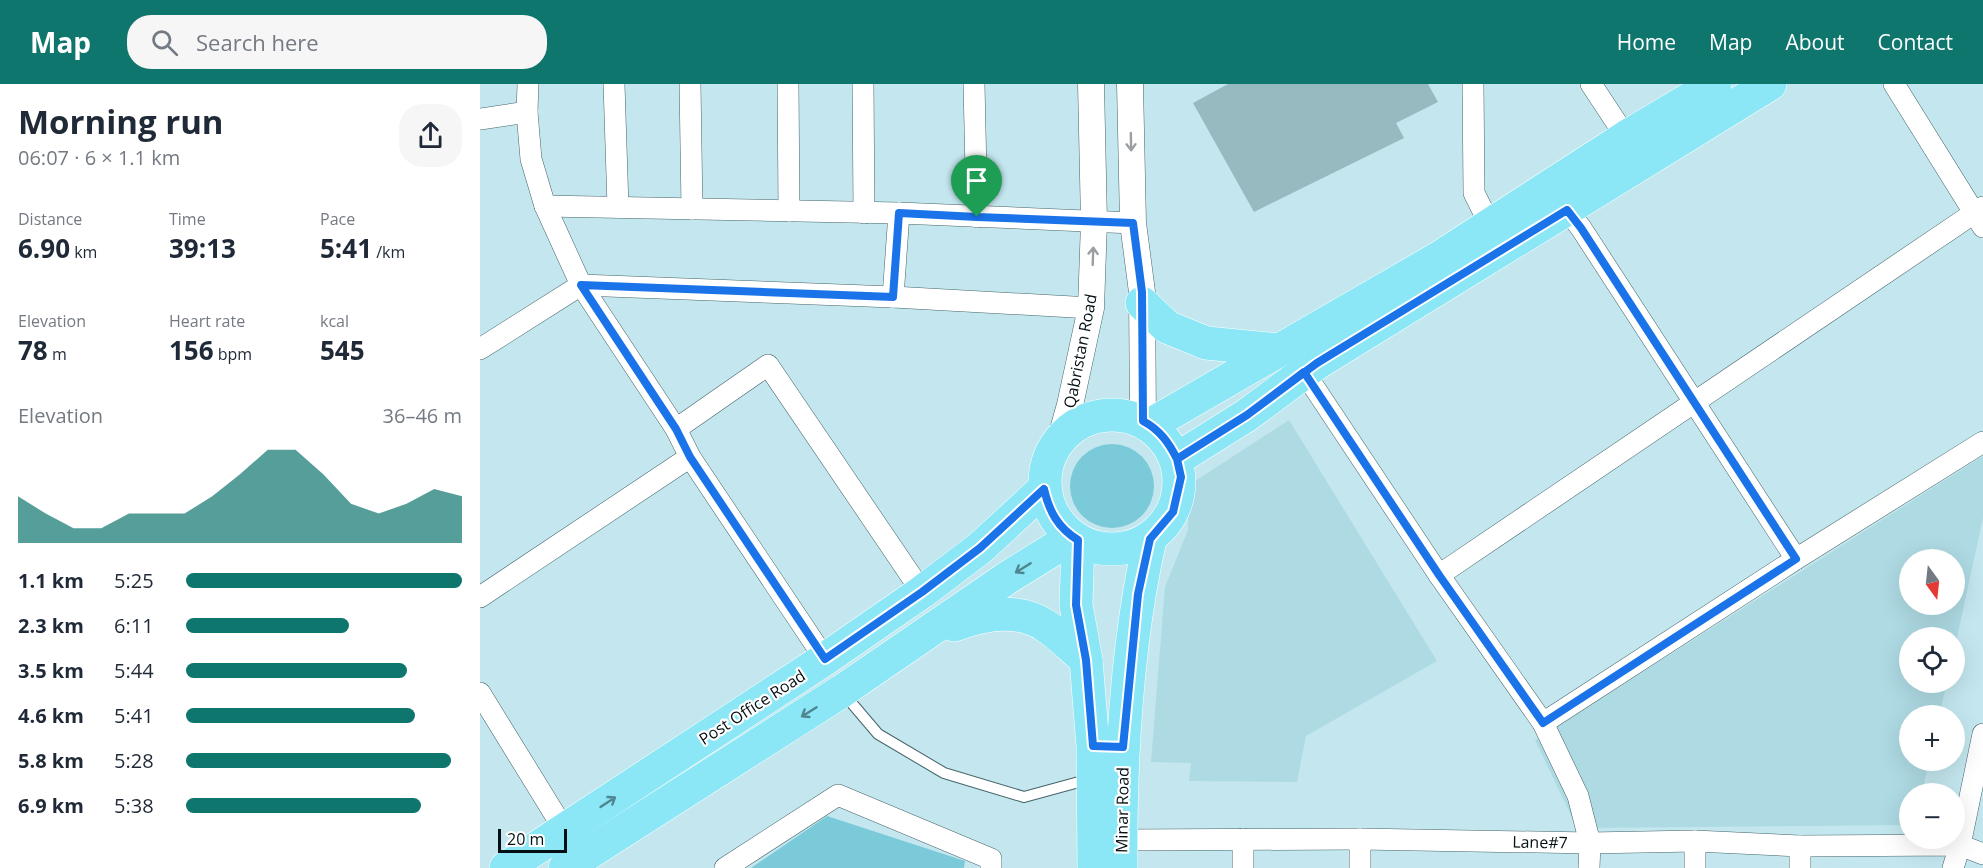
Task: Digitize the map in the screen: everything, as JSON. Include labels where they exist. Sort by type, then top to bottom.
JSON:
[{"type":"main road","points":[[1177,459],[1247,415],[1304,372],[1770,84]]},
{"type":"main road","points":[[1147,423],[1280,350],[1437,259],[1626,137],[1713,85]]},
{"type":"main road","points":[[1142,303],[1167,327],[1206,343],[1280,350]]},
{"type":"main road","points":[[1114,414],[1147,423],[1168,443],[1177,459],[1181,477],[1173,512],[1150,539],[1119,550],[1103,549],[1075,539],[1062,528],[1053,516],[1044,489],[1047,461],[1061,437],[1085,420],[1114,414]]},
{"type":"main road","name":"Post Office Road","points":[[506,868],[825,659],[922,592],[980,548],[1044,489]]},
{"type":"main road","points":[[565,868],[842,691],[925,636],[1006,578],[1075,539]]},
{"type":"main road","name":"Minar Road","points":[[1075,539],[1076,605],[1086,660],[1108,746],[1121,854]]},
{"type":"main road","name":"Minar Road","points":[[1094,868],[1094,778],[1108,746],[1150,539]]},
{"type":"main road","points":[[925,636],[964,621],[995,614],[1022,615],[1045,625],[1086,660]]},
{"type":"street","points":[[528,84],[527,112],[531,159],[544,206],[581,285],[676,429],[690,457],[825,659]]},
{"type":"street","points":[[615,84],[618,207]]},
{"type":"street","points":[[690,84],[692,208]]},
{"type":"street","points":[[788,84],[789,211]]},
{"type":"street","points":[[863,84],[864,213]]},
{"type":"street","points":[[974,84],[977,217]]},
{"type":"street","name":"Qabristan Road","points":[[1061,437],[1091,308],[1094,222],[1091,84]]},
{"type":"street","points":[[1130,84],[1133,223],[1142,303],[1147,423]]},
{"type":"street","points":[[1473,84],[1474,193],[1490,225]]},
{"type":"street","points":[[1591,84],[1626,137]]},
{"type":"street","points":[[1439,575],[1694,402],[1980,216],[1894,84]]},
{"type":"street","points":[[480,119],[527,112]]},
{"type":"street","points":[[544,206],[899,213],[1133,223]]},
{"type":"street","points":[[1567,210],[1581,228],[1796,559]]},
{"type":"street","points":[[893,297],[899,213]]},
{"type":"street","points":[[480,349],[581,285],[893,297],[1091,308]]},
{"type":"street","points":[[676,429],[768,365],[922,592]]},
{"type":"street","points":[[1304,372],[1439,575],[1543,723],[1578,796],[1590,843],[1589,868]]},
{"type":"street","points":[[1543,723],[1796,559],[1983,442]]},
{"type":"street","points":[[480,597],[690,457]]},
{"type":"street","points":[[480,693],[565,831]]},
{"type":"street","points":[[1965,825],[1981,762],[1983,734]]},
{"type":"street","points":[[725,868],[838,795],[991,860],[991,868]]},
{"type":"street","points":[[1242,839],[1243,868]]},
{"type":"street","name":"Lane#7","points":[[1121,854],[1242,839],[1590,843],[1695,841],[1800,846],[1899,845]]},
{"type":"street","points":[[1360,839],[1360,868]]},
{"type":"street","points":[[1695,841],[1695,868]]},
{"type":"street","points":[[1800,846],[1800,868]]},
{"type":"street","points":[[1965,847],[1983,854]]},
{"type":"street","points":[[1953,868],[1959,849]]},
{"type":"lane","points":[[842,691],[878,734],[944,773],[1024,797],[1094,778]]},
{"type":"shaded area","points":[[1289,420],[1437,661],[1306,736],[1297,782],[1189,781],[1191,763],[1151,762],[1165,587],[1188,530],[1189,485]]},
{"type":"shaded area","points":[[1104,444],[1120,444],[1136,451],[1147,462],[1154,478],[1151,502],[1142,516],[1120,528],[1104,528],[1088,521],[1077,510],[1070,494],[1070,478],[1077,462],[1088,451]]},
{"type":"shaded area","points":[[1983,456],[1983,518],[1965,601],[1965,549],[1899,549],[1899,615],[1962,615],[1959,627],[1899,627],[1899,693],[1944,693],[1942,705],[1899,705],[1899,771],[1927,771],[1924,783],[1899,783],[1899,825],[1577,828],[1535,740]]},
{"type":"shaded area","points":[[827,816],[965,861],[964,868],[751,868]]},
{"type":"building","points":[[1228,84],[1428,84],[1438,102],[1396,123],[1404,138],[1254,212],[1193,103]]},
{"type":"route","points":[[977,217],[899,213],[893,297],[581,285],[676,429],[690,457],[825,659],[922,592],[980,548],[1044,489],[1053,516],[1062,528],[1078,540],[1076,605],[1086,660],[1093,746],[1123,747],[1138,594],[1150,539],[1173,512],[1181,477],[1177,459],[1247,415],[1304,372],[1317,363],[1567,210],[1581,228],[1796,559],[1543,723],[1439,575],[1304,372],[1247,415],[1177,459],[1168,443],[1156,430],[1143,421],[1142,292],[1133,223],[977,217]]}]
